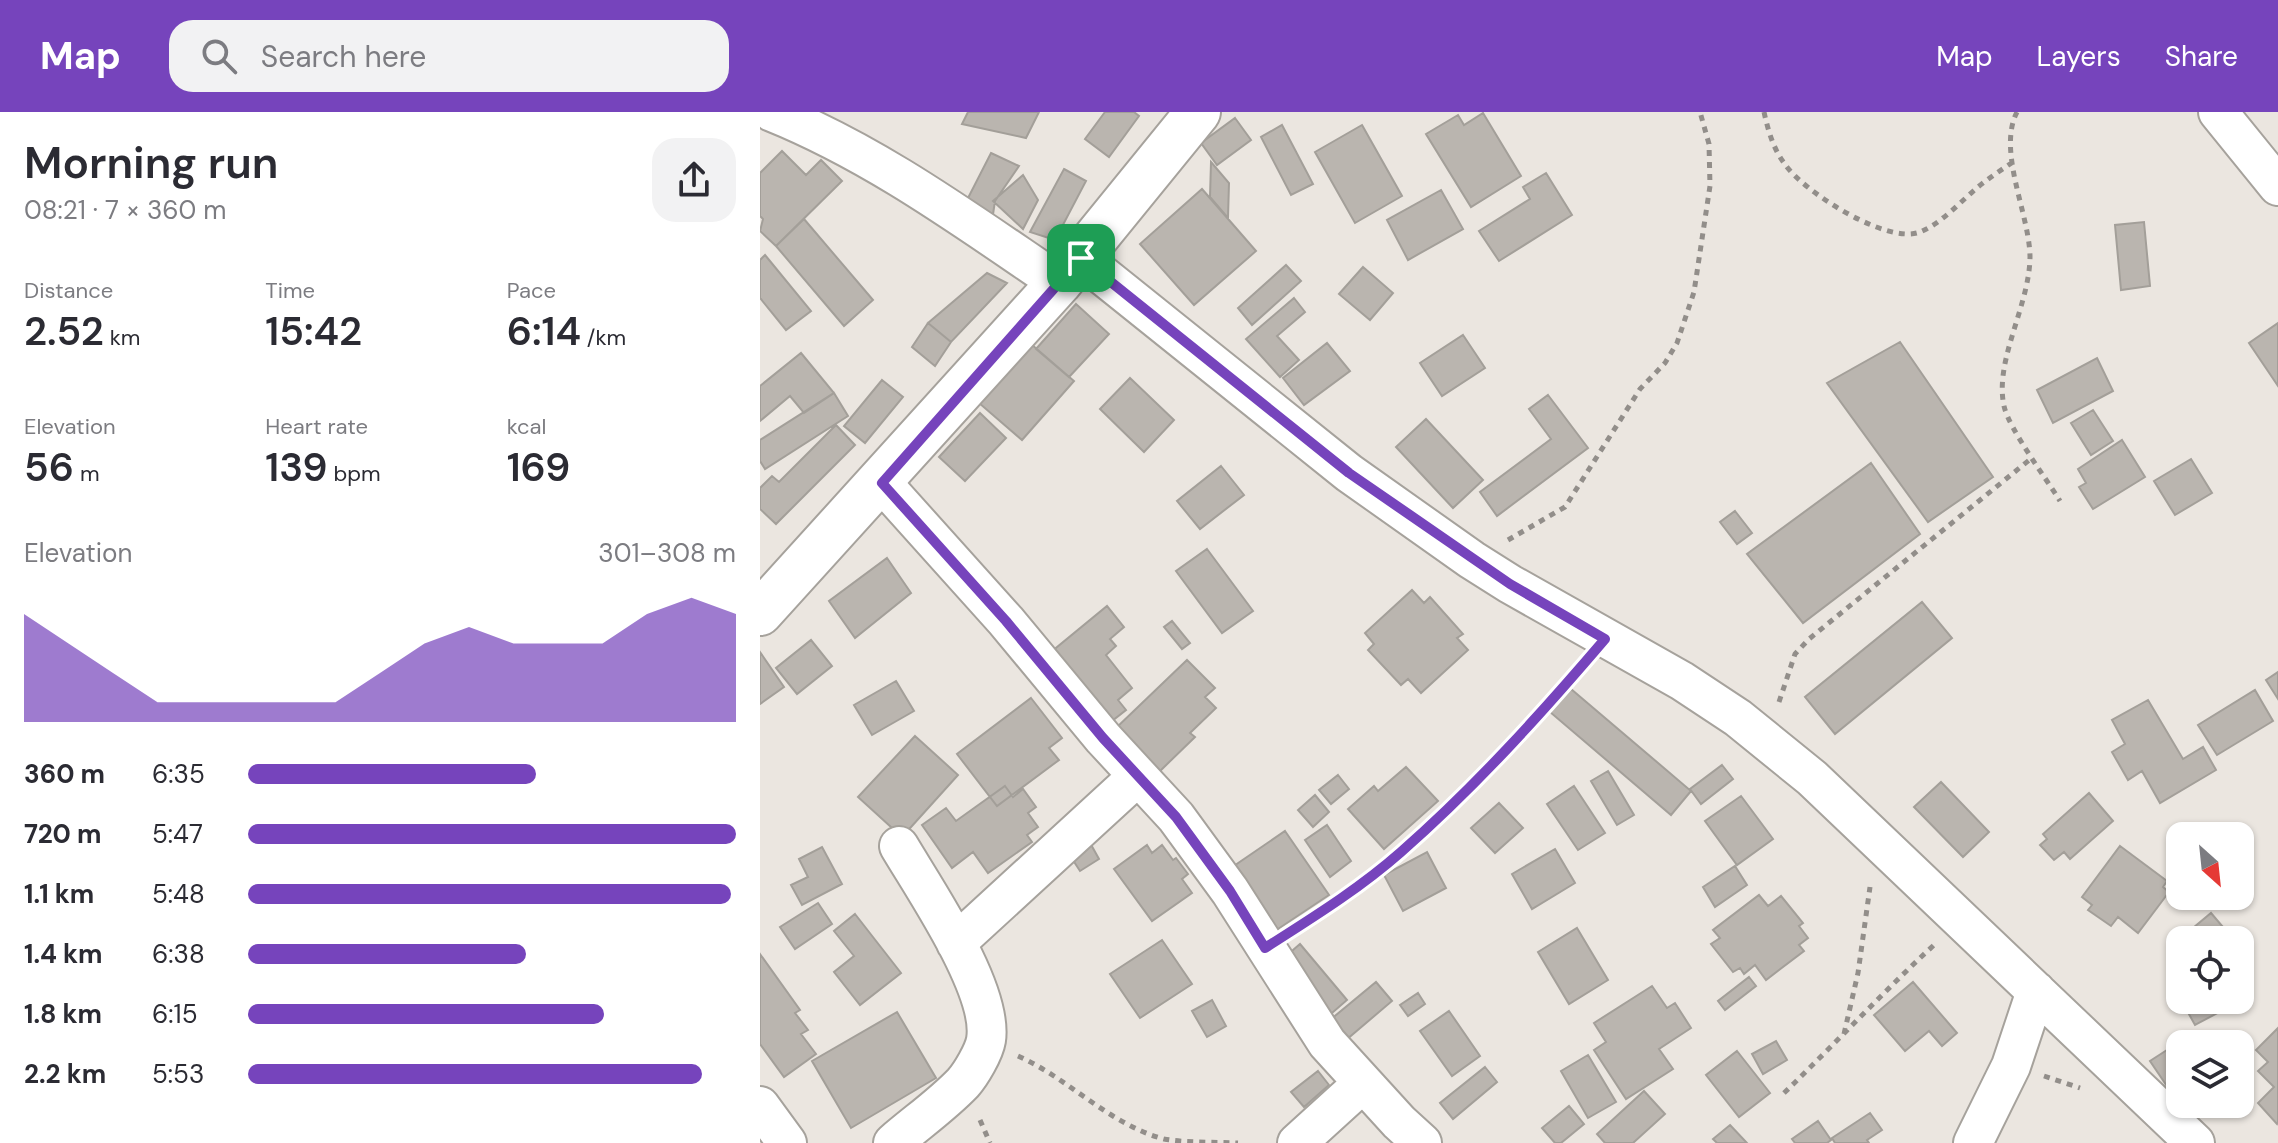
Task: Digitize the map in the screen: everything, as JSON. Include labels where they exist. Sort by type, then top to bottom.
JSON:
[{"type":"street","points":[[772,112],[861,154],[943,205],[1070,271],[1472,560],[1682,681],[1766,741],[1878,838],[2195,1143]]},
{"type":"street","points":[[760,613],[882,483],[1070,271],[1198,112]]},
{"type":"street","points":[[2218,112],[2278,186]]},
{"type":"street","points":[[882,483],[1204,853],[1327,1043],[1422,1143]]},
{"type":"street","points":[[956,943],[1138,776]]},
{"type":"street","points":[[893,1143],[965,1082],[986,1042],[986,1021],[977,988],[956,943],[899,846]]},
{"type":"street","points":[[1973,1143],[2011,1066],[2036,991]]},
{"type":"street","points":[[1297,1143],[1363,1083]]},
{"type":"street","points":[[760,1106],[787,1143]]},
{"type":"path","points":[[1472,560],[1565,507],[1640,389],[1665,363],[1677,343],[1694,292],[1710,186],[1709,144],[1700,112]]},
{"type":"path","points":[[1764,112],[1770,135],[1783,162],[1801,184],[1883,231],[1902,235],[1919,232],[1938,221],[1981,184],[2013,162]]},
{"type":"path","points":[[2017,112],[2010,138],[2030,259],[2026,294],[2006,364],[2004,408],[2060,501]]},
{"type":"path","points":[[1766,741],[1795,654],[1809,639],[2033,457]]},
{"type":"path","points":[[1265,948],[1352,892],[1400,853],[1500,757],[1605,639]]},
{"type":"path","points":[[1844,1035],[1858,973],[1878,838]]},
{"type":"path","points":[[1784,1093],[1844,1035],[1876,998],[1962,919]]},
{"type":"path","points":[[986,1042],[1027,1060],[1137,1128],[1164,1139],[1238,1143]]},
{"type":"building","points":[[968,112],[1039,112],[1026,138],[962,124]]},
{"type":"building","points":[[1105,112],[1134,112],[1139,116],[1109,157],[1085,139]]},
{"type":"building","points":[[1483,113],[1521,176],[1471,207],[1426,134],[1458,115],[1464,125]]},
{"type":"building","points":[[1235,118],[1251,140],[1217,165],[1201,143]]},
{"type":"building","points":[[1282,125],[1313,184],[1291,195],[1261,137]]},
{"type":"building","points":[[1362,125],[1402,196],[1355,223],[1315,152]]},
{"type":"building","points":[[782,151],[806,175],[821,160],[842,181],[776,246],[760,231],[763,219],[760,216],[760,173]]},
{"type":"building","points":[[991,153],[1019,166],[995,201],[992,221],[967,200]]},
{"type":"building","points":[[1211,162],[1229,183],[1228,218],[1210,197]]},
{"type":"building","points":[[1064,169],[1086,181],[1055,240],[1030,232]]},
{"type":"building","points":[[1546,173],[1572,215],[1499,261],[1479,231],[1530,199],[1523,187]]},
{"type":"building","points":[[1023,175],[1038,200],[1023,229],[993,201]]},
{"type":"building","points":[[1202,189],[1256,251],[1194,305],[1140,244]]},
{"type":"building","points":[[1441,190],[1463,229],[1408,260],[1387,220]]},
{"type":"building","points":[[804,219],[873,300],[844,326],[776,246]]},
{"type":"building","points":[[2144,222],[2150,286],[2121,290],[2115,225]]},
{"type":"building","points":[[765,255],[811,311],[786,330],[760,298],[760,260]]},
{"type":"building","points":[[1286,265],[1301,281],[1252,325],[1238,308]]},
{"type":"building","points":[[1363,267],[1393,293],[1370,320],[1339,294]]},
{"type":"building","points":[[987,273],[1007,283],[951,342],[928,323]]},
{"type":"building","points":[[1294,298],[1305,312],[1277,336],[1299,360],[1280,377],[1246,339]]},
{"type":"building","points":[[1076,304],[1109,334],[1069,377],[1036,349]]},
{"type":"building","points":[[928,323],[951,342],[935,366],[912,347]]},
{"type":"building","points":[[2278,323],[2278,386],[2249,343]]},
{"type":"building","points":[[1463,335],[1485,368],[1442,396],[1420,363]]},
{"type":"building","points":[[1900,342],[1993,477],[1928,522],[1827,383]]},
{"type":"building","points":[[1327,343],[1350,371],[1304,405],[1283,378]]},
{"type":"building","points":[[1031,344],[1074,381],[1022,440],[979,403]]},
{"type":"building","points":[[801,353],[834,393],[804,413],[790,396],[760,421],[760,386]]},
{"type":"building","points":[[2097,358],[2113,391],[2053,423],[2037,390]]},
{"type":"building","points":[[1130,378],[1174,420],[1144,452],[1100,409]]},
{"type":"building","points":[[882,380],[903,397],[865,443],[844,426]]},
{"type":"building","points":[[834,393],[848,416],[765,469],[760,461],[760,440]]},
{"type":"building","points":[[1548,395],[1588,448],[1497,516],[1480,492],[1551,439],[1529,409]]},
{"type":"building","points":[[2093,410],[2113,441],[2091,455],[2071,423]]},
{"type":"building","points":[[980,413],[1006,438],[965,481],[939,457]]},
{"type":"building","points":[[1426,419],[1483,480],[1453,508],[1396,447]]},
{"type":"building","points":[[836,425],[855,445],[776,524],[760,509],[760,488],[772,476],[779,482]]},
{"type":"building","points":[[2122,440],[2145,477],[2093,509],[2079,487],[2086,483],[2078,469]]},
{"type":"building","points":[[2191,459],[2212,493],[2175,515],[2154,481]]},
{"type":"building","points":[[1871,463],[1920,534],[1803,623],[1747,554]]},
{"type":"building","points":[[1221,466],[1244,495],[1200,529],[1177,501]]},
{"type":"building","points":[[1735,511],[1752,533],[1737,544],[1720,522]]},
{"type":"building","points":[[1207,549],[1253,611],[1222,633],[1176,571]]},
{"type":"building","points":[[887,558],[911,593],[855,638],[829,601]]},
{"type":"building","points":[[1412,590],[1424,603],[1430,597],[1463,634],[1457,638],[1468,650],[1421,693],[1408,679],[1401,685],[1368,650],[1374,644],[1365,633]]},
{"type":"building","points":[[1922,602],[1952,638],[1835,734],[1805,697]]},
{"type":"building","points":[[1107,606],[1124,627],[1110,639],[1116,646],[1106,655],[1132,688],[1118,700],[1126,710],[1103,728],[1045,657]]},
{"type":"building","points":[[1172,621],[1190,643],[1182,649],[1164,627]]},
{"type":"building","points":[[811,640],[832,666],[797,694],[776,668]]},
{"type":"building","points":[[760,652],[784,687],[760,704]]},
{"type":"building","points":[[1187,660],[1215,688],[1205,697],[1216,708],[1190,733],[1195,737],[1159,772],[1116,728]]},
{"type":"building","points":[[2278,672],[2278,699],[2266,680]]},
{"type":"building","points":[[896,681],[914,711],[872,735],[854,705]]},
{"type":"building","points":[[1571,689],[1691,791],[1671,815],[1550,712]]},
{"type":"building","points":[[2255,690],[2273,721],[2217,755],[2198,725]]},
{"type":"building","points":[[1031,698],[1062,738],[1049,748],[1059,760],[997,806],[957,754]]},
{"type":"building","points":[[2148,700],[2183,759],[2203,747],[2216,770],[2160,803],[2142,771],[2128,780],[2112,752],[2125,744],[2112,720]]},
{"type":"building","points":[[915,736],[958,775],[902,837],[858,797]]},
{"type":"building","points":[[1722,765],[1733,779],[1701,804],[1690,789]]},
{"type":"building","points":[[1406,767],[1438,801],[1384,849],[1348,809],[1374,786],[1378,791]]},
{"type":"building","points":[[1608,771],[1634,815],[1617,825],[1591,781]]},
{"type":"building","points":[[1338,775],[1349,789],[1331,804],[1319,790]]},
{"type":"building","points":[[1941,782],[1989,832],[1963,857],[1914,807]]},
{"type":"building","points":[[1005,786],[1013,797],[1023,789],[1036,807],[1028,813],[1038,827],[1027,835],[1032,842],[988,873],[973,852],[952,868],[922,825],[946,808],[956,821]]},
{"type":"building","points":[[1574,786],[1605,833],[1578,850],[1547,804]]},
{"type":"building","points":[[2089,793],[2113,821],[2070,859],[2064,852],[2054,860],[2040,845],[2047,839],[2043,834]]},
{"type":"building","points":[[1315,795],[1329,812],[1313,827],[1298,810]]},
{"type":"building","points":[[1741,796],[1773,839],[1737,865],[1705,821]]},
{"type":"building","points":[[1499,803],[1523,828],[1495,853],[1471,828]]},
{"type":"building","points":[[1327,825],[1351,861],[1330,877],[1305,840]]},
{"type":"building","points":[[1285,831],[1329,895],[1272,933],[1228,870]]},
{"type":"building","points":[[1089,841],[1099,859],[1080,871],[1069,854]]},
{"type":"building","points":[[1147,845],[1152,853],[1162,845],[1173,860],[1176,858],[1188,874],[1182,879],[1192,893],[1152,921],[1114,869]]},
{"type":"building","points":[[2120,846],[2166,880],[2163,887],[2166,896],[2138,933],[2118,917],[2111,926],[2088,910],[2092,905],[2082,897]]},
{"type":"building","points":[[822,847],[842,884],[802,905],[791,885],[808,877],[799,859]]},
{"type":"building","points":[[1555,849],[1575,883],[1532,909],[1512,874]]},
{"type":"building","points":[[1427,852],[1446,888],[1403,911],[1384,875]]},
{"type":"building","points":[[1735,866],[1747,885],[1715,907],[1703,887]]},
{"type":"building","points":[[1759,895],[1768,906],[1781,896],[1803,923],[1799,926],[1808,938],[1799,945],[1804,951],[1766,980],[1755,965],[1744,974],[1740,968],[1733,972],[1711,944],[1720,938],[1713,930]]},
{"type":"building","points":[[818,903],[832,924],[795,949],[780,927]]},
{"type":"building","points":[[2211,913],[2222,926],[2195,926]]},
{"type":"building","points":[[855,914],[901,973],[860,1005],[834,972],[854,956],[834,931]]},
{"type":"building","points":[[1577,928],[1608,980],[1569,1004],[1538,952]]},
{"type":"building","points":[[1162,940],[1192,984],[1140,1018],[1110,974]]},
{"type":"building","points":[[1300,944],[1347,1000],[1325,1019],[1278,963]]},
{"type":"building","points":[[760,954],[800,1010],[795,1013],[808,1030],[801,1034],[816,1054],[784,1077],[760,1044]]},
{"type":"building","points":[[1749,977],[1756,986],[1725,1010],[1718,1001]]},
{"type":"building","points":[[1376,982],[1392,1001],[1346,1040],[1330,1020]]},
{"type":"building","points":[[1913,982],[1957,1033],[1942,1046],[1929,1031],[1905,1051],[1874,1015]]},
{"type":"building","points":[[1652,986],[1667,1008],[1675,1003],[1691,1028],[1659,1049],[1673,1069],[1626,1099],[1594,1050],[1606,1042],[1594,1023]]},
{"type":"building","points":[[1418,993],[1425,1004],[1408,1016],[1400,1005]]},
{"type":"building","points":[[1212,1000],[1226,1026],[1207,1037],[1192,1011]]},
{"type":"building","points":[[1449,1011],[1480,1056],[1452,1076],[1420,1031]]},
{"type":"building","points":[[897,1012],[936,1078],[851,1128],[812,1061]]},
{"type":"building","points":[[2189,1014],[2216,1014],[2195,1025]]},
{"type":"building","points":[[2278,1028],[2277,1124],[2258,1103],[2274,1087],[2258,1071],[2268,1062],[2256,1050]]},
{"type":"building","points":[[1776,1041],[1787,1060],[1763,1074],[1752,1054]]},
{"type":"building","points":[[1737,1051],[1770,1093],[1739,1117],[1706,1075]]},
{"type":"building","points":[[2166,1051],[2166,1085],[2150,1061]]},
{"type":"building","points":[[1588,1055],[1616,1102],[1588,1118],[1561,1071]]},
{"type":"building","points":[[1485,1067],[1497,1082],[1453,1119],[1440,1103]]},
{"type":"building","points":[[1318,1071],[1329,1085],[1304,1107],[1291,1092]]},
{"type":"building","points":[[1644,1091],[1665,1114],[1633,1143],[1605,1143],[1597,1134]]},
{"type":"building","points":[[1569,1106],[1584,1124],[1561,1143],[1555,1143],[1542,1128]]},
{"type":"building","points":[[1870,1113],[1882,1130],[1867,1140],[1869,1143],[1835,1143],[1832,1138]]},
{"type":"building","points":[[1818,1121],[1831,1140],[1827,1143],[1795,1143],[1792,1139]]},
{"type":"building","points":[[1730,1125],[1747,1143],[1717,1143],[1713,1139]]},
{"type":"route","points":[[1081,258],[1349,473],[1472,560],[1605,639],[1500,757],[1400,853],[1352,892],[1265,948],[1230,891],[1176,817],[1103,738],[1006,621],[882,483],[1081,258]]}]
